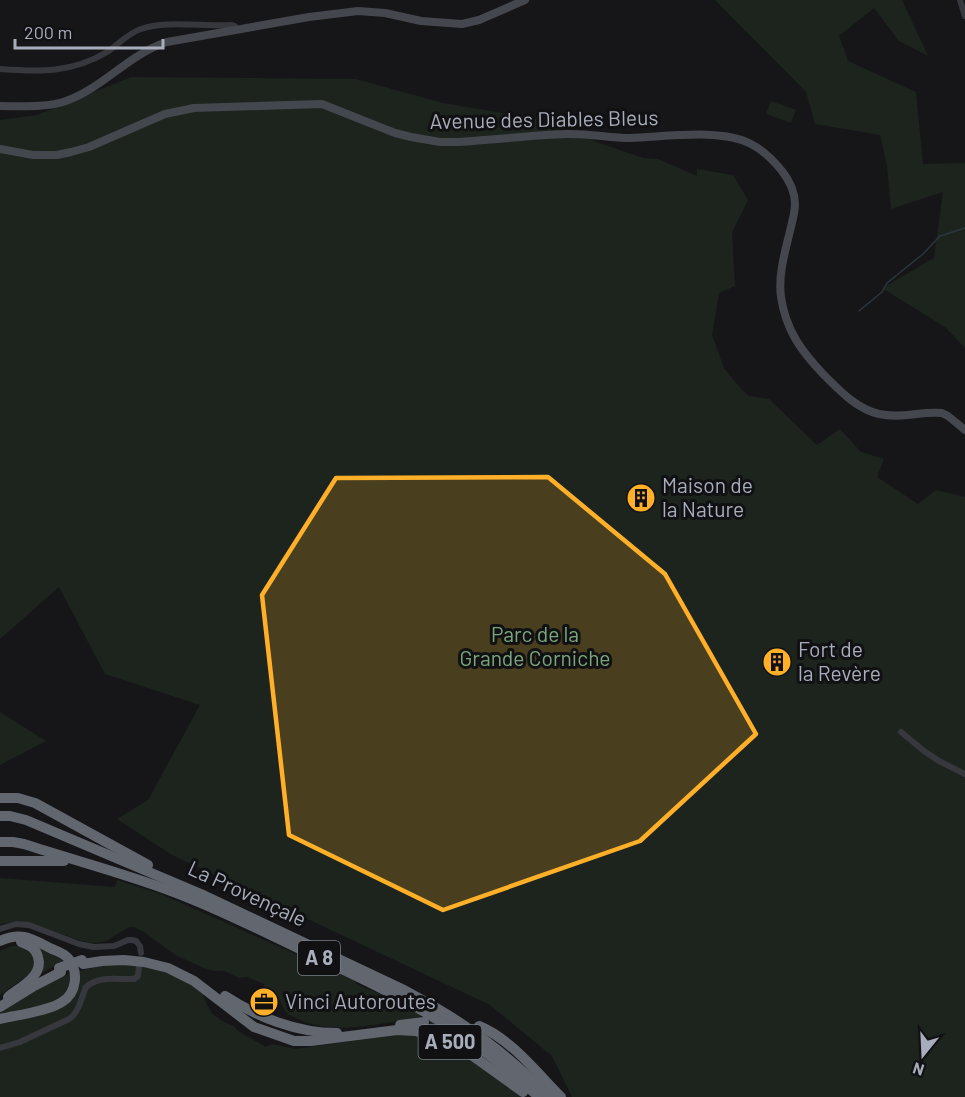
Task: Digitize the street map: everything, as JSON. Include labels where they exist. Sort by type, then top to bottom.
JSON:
[{"type":"highway","points":[[0,798],[25,799],[43,806],[184,886]]},
{"type":"highway","name":"La Provençale","points":[[0,816],[26,820],[184,886],[364,970],[432,1006],[471,1030],[508,1058],[551,1097]]},
{"type":"highway","name":"La Provençale","points":[[0,842],[24,844],[138,879],[246,924],[398,997],[433,1017],[466,1037],[539,1097]]},
{"type":"highway","points":[[0,861],[77,861]]},
{"type":"highway","points":[[0,941],[9,937],[27,937],[59,952],[69,959],[75,981],[70,995],[55,1006],[0,1019]]},
{"type":"highway","points":[[0,946],[10,942],[22,942],[33,948],[39,958],[35,975],[4,999]]},
{"type":"highway","name":"A 500","points":[[4,999],[60,970],[96,957],[122,956],[147,958],[165,963],[198,978],[251,1012],[295,1028],[330,1033],[354,1032],[424,1022]]},
{"type":"highway","name":"A 500","points":[[82,962],[124,960],[168,968],[194,981],[254,1027],[294,1041],[311,1041],[397,1030],[431,1035],[463,1049],[531,1097]]},
{"type":"highway","name":"A 500","points":[[0,1007],[60,970]]},
{"type":"highway","name":"A 500","points":[[479,1026],[505,1041],[561,1097]]},
{"type":"main road","points":[[0,106],[62,103],[88,91],[147,50],[167,42],[309,17],[358,11],[385,13],[421,21],[462,24],[479,20],[525,0]]},
{"type":"main road","name":"Avenue des Diables Bleus","points":[[0,149],[33,155],[57,155],[89,147],[165,114],[194,108],[321,104],[395,133],[440,142],[568,134],[612,138],[700,135],[736,138],[751,143],[769,157],[786,176],[793,191],[794,217],[781,270],[781,297],[796,342],[804,354],[861,408],[877,414],[894,416],[942,413],[965,430]]},
{"type":"street","points":[[960,0],[965,16]]},
{"type":"street","points":[[0,69],[46,71],[82,64],[106,52],[141,28],[152,26],[232,25],[236,30]]},
{"type":"street","points":[[901,732],[939,761],[965,774]]},
{"type":"street","points":[[0,929],[16,924],[29,925],[79,944],[94,947],[114,946],[132,940],[140,946],[141,953]]},
{"type":"street","points":[[0,1048],[20,1042],[69,1019],[77,1012],[88,984],[106,979],[135,978],[138,976],[139,966]]},
{"type":"highlighted area","points":[[548,477],[665,574],[756,734],[640,841],[443,910],[289,835],[262,595],[336,478]]},
{"type":"green space","points":[[715,0],[902,0],[928,56],[899,41],[874,8],[839,36],[848,61],[916,92],[923,164],[965,163],[965,348],[945,327],[882,288],[934,258],[943,192],[891,209],[887,166],[880,135],[815,124],[806,92]]},
{"type":"green space","name":"Parc de la Grande Corniche","points":[[131,77],[356,79],[443,103],[538,119],[643,158],[658,159],[697,176],[697,169],[733,175],[748,200],[732,232],[735,286],[719,293],[712,335],[724,368],[749,396],[769,399],[817,445],[840,429],[861,452],[884,459],[877,477],[918,504],[936,490],[965,497],[965,1097],[572,1097],[552,1056],[490,1005],[172,855],[117,819],[148,800],[200,705],[105,674],[59,587],[0,639],[0,120],[37,115]]},
{"type":"green space","points":[[771,101],[796,110],[791,123],[766,114]]},
{"type":"green space","points":[[0,712],[46,741],[0,765]]},
{"type":"green space","points":[[0,878],[115,887],[117,880],[161,894],[352,979],[358,985],[421,1014],[420,1017],[371,1026],[337,1028],[321,1026],[290,1015],[276,995],[265,991],[264,984],[247,977],[239,978],[224,971],[204,968],[177,956],[134,927],[129,927],[106,941],[95,943],[18,921],[0,924]]},
{"type":"green space","points":[[38,945],[64,961],[40,974]]},
{"type":"green space","points":[[12,946],[20,946],[31,951],[36,962],[30,974],[0,995],[0,951]]},
{"type":"green space","points":[[110,964],[130,964],[151,968],[192,985],[203,994],[213,1014],[266,1047],[272,1044],[296,1049],[403,1034],[425,1037],[451,1047],[524,1097],[0,1097],[0,1023],[62,1008],[79,971]]},
{"type":"green space","points":[[71,973],[68,991],[55,1002],[0,1016],[0,1012],[17,1001]]},
{"type":"green space","points":[[430,1019],[484,1056],[417,1029],[419,1024],[429,1024]]},
{"type":"waterway","points":[[859,311],[940,236],[965,228]]},
{"type":"place","name":"Maison de la Nature","points":[[641,498]]},
{"type":"place","name":"Fort de la Revère","points":[[777,662]]},
{"type":"place","name":"Vinci Autoroutes","points":[[264,1002]]}]
